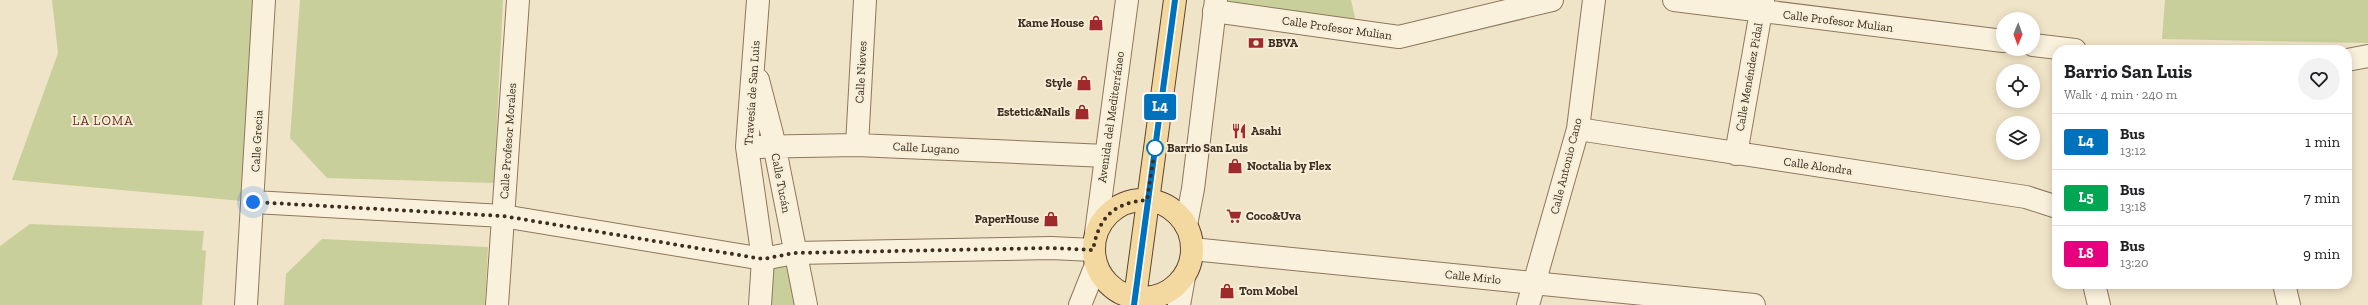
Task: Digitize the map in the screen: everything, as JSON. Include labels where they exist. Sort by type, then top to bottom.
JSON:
[{"type":"main road","points":[[1135,301],[1147,200],[1175,0]]},
{"type":"main road","name":"Avenida del Mediterráneo","points":[[1147,200],[1163,204],[1176,213],[1186,225],[1191,236],[1191,261],[1184,277],[1174,287],[1162,294],[1135,301],[1119,292],[1105,281],[1095,250],[1104,219],[1116,208],[1131,202],[1147,200]]},
{"type":"street","name":"Calle Grecia","points":[[246,305],[264,0]]},
{"type":"street","name":"Calle Profesor Morales","points":[[497,305],[518,0]]},
{"type":"street","name":"Travesía de San Luis","points":[[758,0],[747,147],[763,259],[760,305]]},
{"type":"street","name":"Calle Nieves","points":[[857,145],[865,0]]},
{"type":"street","name":"Avenida del Mediterráneo","points":[[1080,305],[1095,250],[1127,0]]},
{"type":"street","name":"Calle Profesor Mulian","points":[[1215,5],[1399,37],[1552,0]]},
{"type":"street","name":"Calle Antonio Cano","points":[[1528,305],[1578,129],[1594,0]]},
{"type":"street","name":"Calle Profesor Mulian","points":[[1674,0],[1762,6],[1996,40]]},
{"type":"street","name":"Avenida del Mediterráneo","points":[[1186,225],[1193,189],[1215,5]]},
{"type":"street","name":"Calle Menéndez Pidal","points":[[1736,154],[1762,6]]},
{"type":"street","points":[[2040,46],[2052,47]]},
{"type":"street","points":[[2352,59],[2368,56]]},
{"type":"street","name":"Calle Tucán","points":[[753,62],[774,146],[794,253],[806,305]]},
{"type":"street","name":"Calle Alondra","points":[[1578,129],[2026,197],[2052,205]]},
{"type":"street","name":"Calle Lugano","points":[[747,147],[857,145],[1106,156]]},
{"type":"street","points":[[253,202],[503,216],[763,259],[794,253],[1052,248],[1095,250]]},
{"type":"street","name":"Calle Mirlo","points":[[1192,249],[1534,283],[1664,300],[1754,305]]},
{"type":"street","name":"Avenida del Mediterráneo","points":[[1179,305],[1184,277]]},
{"type":"street","points":[[2095,289],[2099,305]]},
{"type":"street","points":[[2285,289],[2289,305]]},
{"type":"green space","points":[[52,0],[266,0],[253,202],[12,180],[58,53]]},
{"type":"green space","points":[[300,0],[503,0],[494,183],[327,178],[290,138]]},
{"type":"green space","points":[[1216,0],[1351,0],[1358,31]]},
{"type":"green space","points":[[2165,0],[2368,0],[2368,43],[2162,39]]},
{"type":"green space","points":[[30,224],[204,231],[202,250],[206,251],[202,305],[0,305],[0,246]]},
{"type":"green space","points":[[322,239],[488,247],[485,305],[284,305],[286,274]]},
{"type":"green space","points":[[794,253],[806,305],[760,305],[763,259]]},
{"type":"bus line","name":"L4","points":[[1134,305],[1175,0]]},
{"type":"place","name":"Kame House","points":[[1096,23]]},
{"type":"place","name":"BBVA","points":[[1256,43]]},
{"type":"place","name":"Style","points":[[1084,83]]},
{"type":"place","name":"Estetic&Nails","points":[[1082,112]]},
{"type":"place","name":"Asahi","points":[[1239,131]]},
{"type":"place","name":"Barrio San Luis","points":[[1155,148]]},
{"type":"place","name":"Noctalia by Flex","points":[[1235,166]]},
{"type":"place","name":"Coco&Uva","points":[[1234,216]]},
{"type":"place","name":"PaperHouse","points":[[1051,219]]},
{"type":"place","name":"Tom Mobel","points":[[1227,291]]},
{"type":"district","name":"LA LOMA","points":[[103,120]]},
{"type":"route","points":[[253,202],[503,216],[763,259],[794,253],[1052,248],[1093,250],[1096,234],[1104,219],[1116,208],[1131,202],[1147,200],[1155,148]]}]
